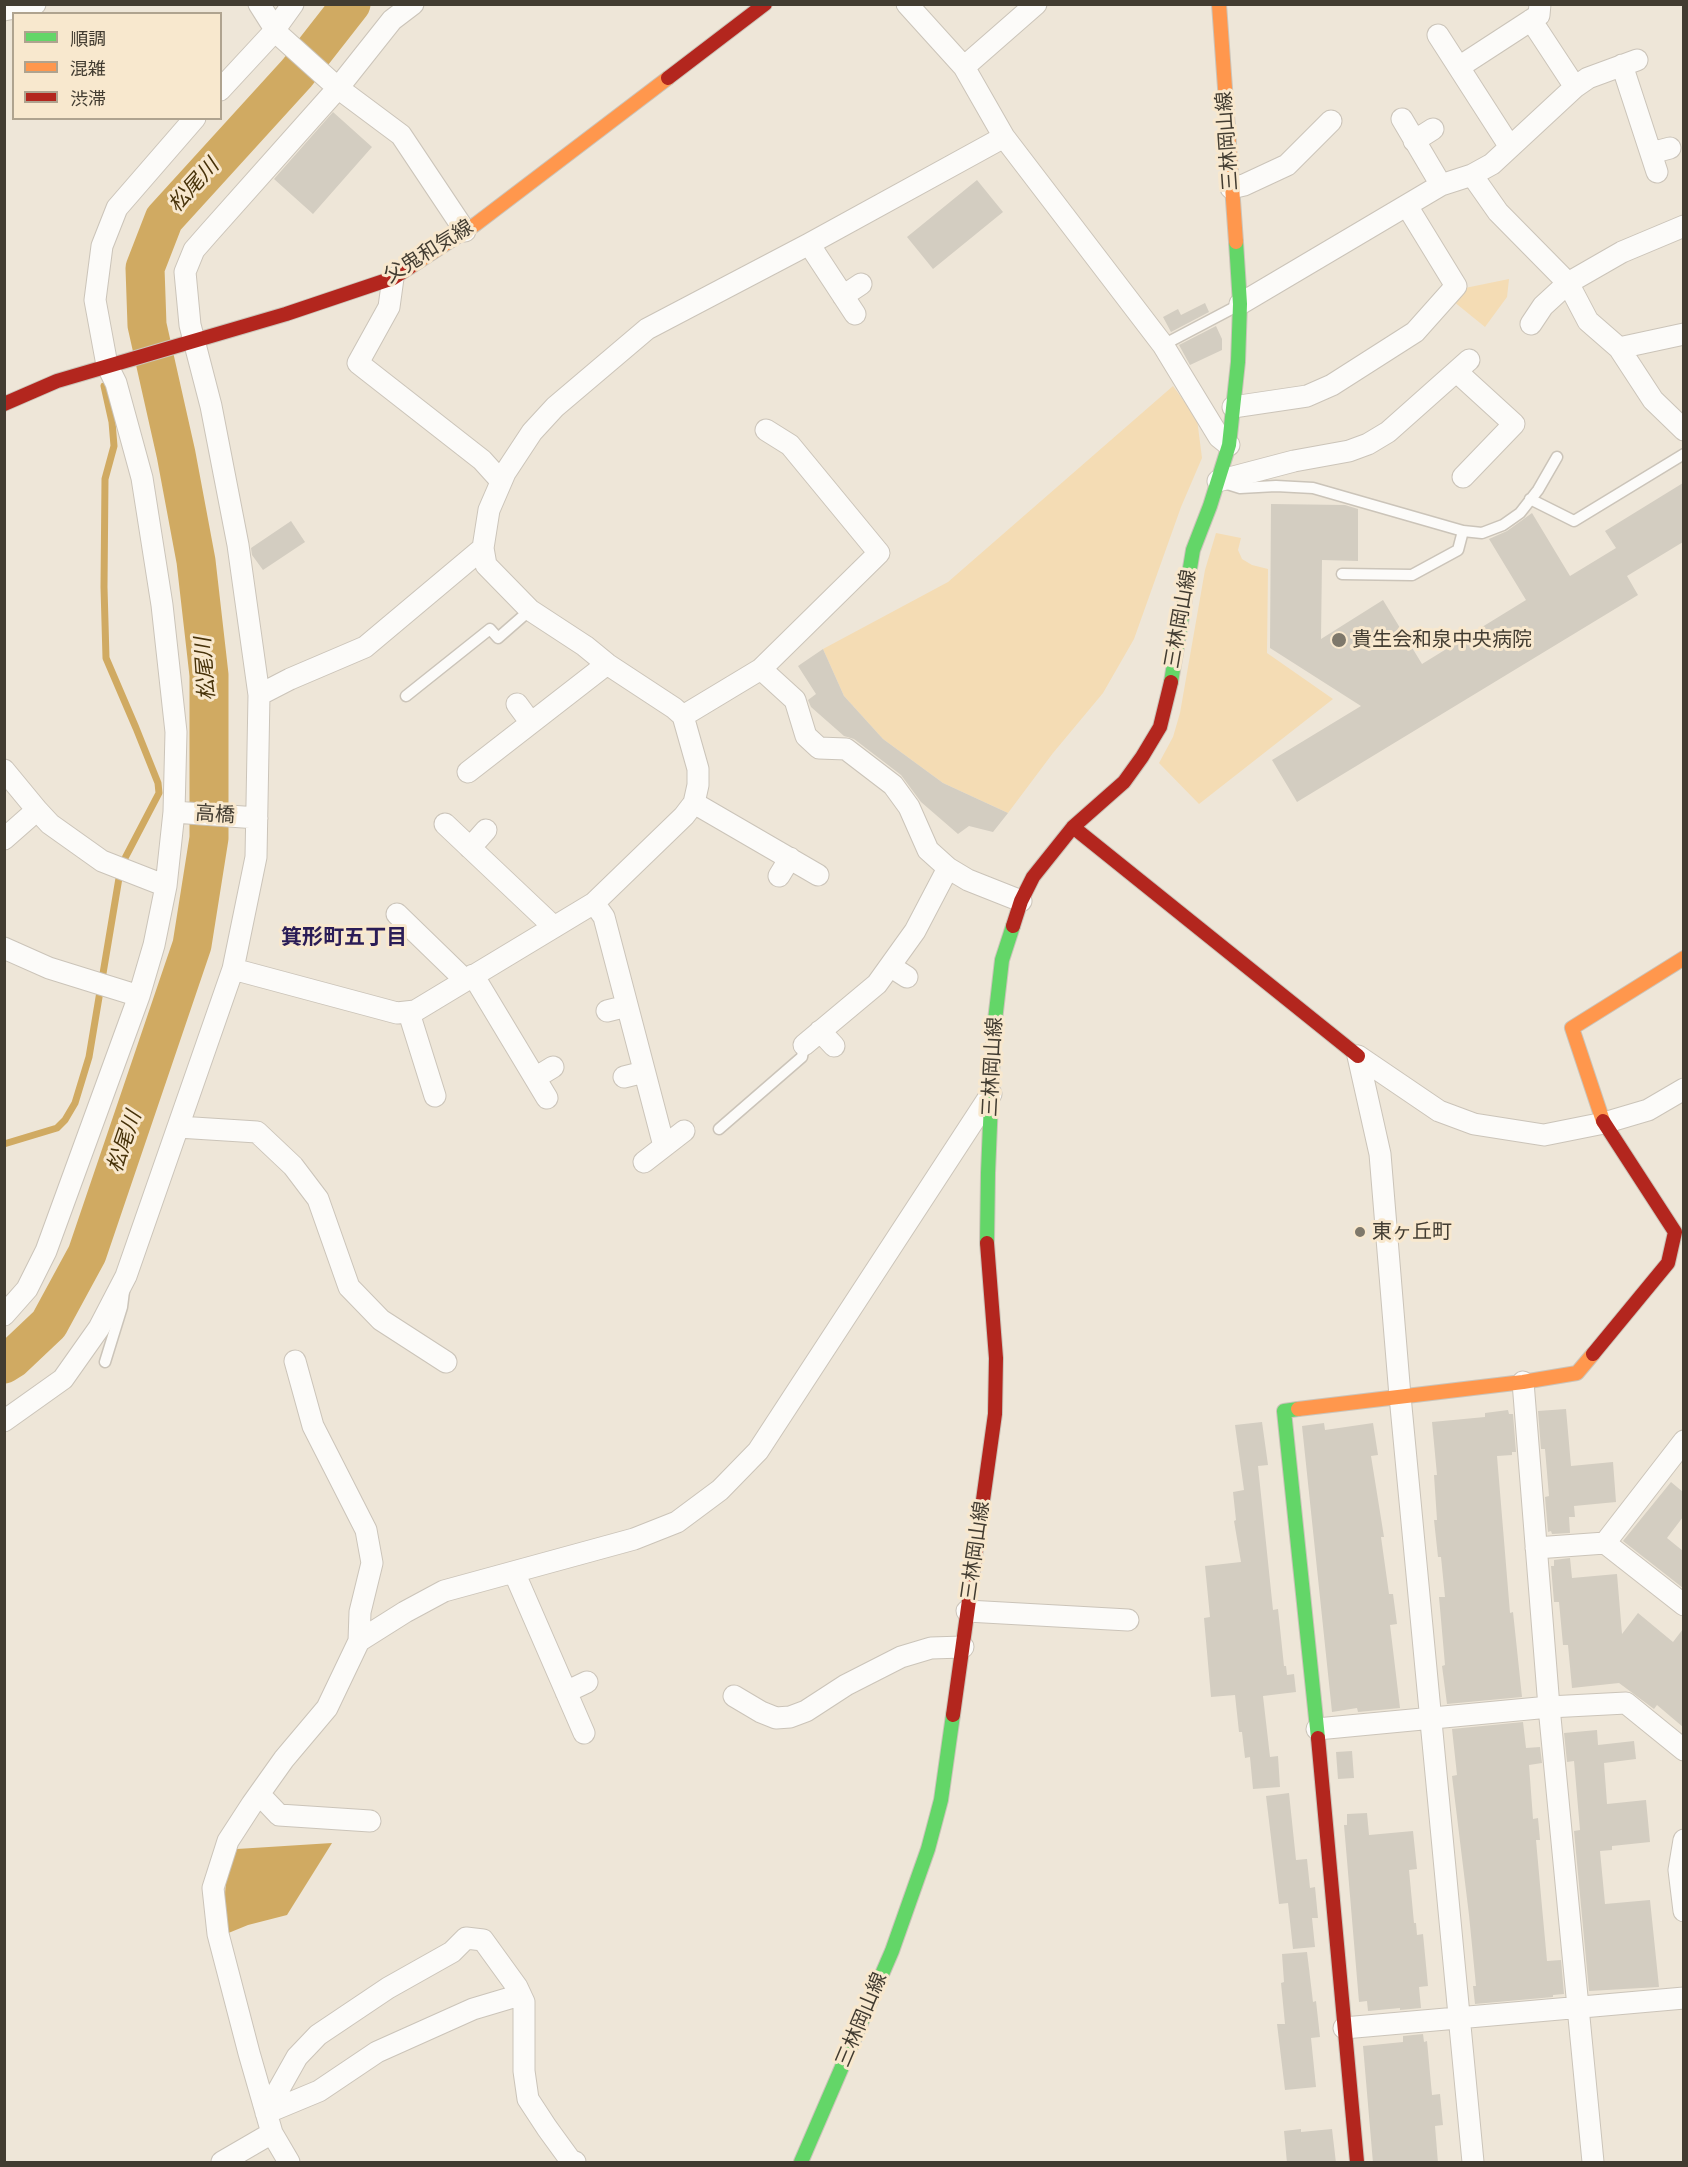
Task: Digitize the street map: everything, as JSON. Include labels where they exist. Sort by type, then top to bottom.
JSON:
[{"type":"main road","name":"父鬼和気線","points":[[4,404],[57,381],[286,314],[393,278],[465,231],[765,4]]},
{"type":"main road","name":"三林岡山線","points":[[801,2163],[892,1951],[928,1849],[941,1800],[995,1414],[996,1358],[987,1238],[994,1029],[1002,960],[1020,901],[1033,878],[1073,827],[1124,782],[1160,727],[1170,686],[1193,550],[1229,445],[1238,362],[1240,304],[1219,4]]},
{"type":"main road","points":[[1073,827],[1358,1056]]},
{"type":"main road","points":[[1357,2163],[1317,1729],[1284,1411],[1523,1382],[1577,1373],[1668,1263],[1679,1230],[1604,1123],[1572,1028],[1683,958]]},
{"type":"street","points":[[4,10],[35,4]]},
{"type":"street","points":[[259,4],[276,32],[335,86],[401,135],[465,231]]},
{"type":"street","points":[[222,88],[276,32],[293,4]]},
{"type":"street","points":[[4,1421],[63,1379],[99,1329],[126,1276],[233,969],[256,857],[254,818],[259,695],[238,545],[212,406],[190,341],[185,272],[194,250],[396,12],[413,4]]},
{"type":"street","points":[[907,4],[964,68],[1004,137],[1163,345],[1219,437],[1229,445]]},
{"type":"street","points":[[964,68],[1036,4]]},
{"type":"street","points":[[1459,67],[1536,13],[1575,87]]},
{"type":"street","points":[[1438,35],[1510,147]]},
{"type":"street","points":[[1240,304],[1441,185],[1472,175],[1492,164],[1575,87],[1588,78],[1630,62],[1659,158]]},
{"type":"street","points":[[1402,119],[1441,185]]},
{"type":"street","points":[[4,1315],[27,1289],[46,1251],[139,996],[154,945],[166,885],[177,813],[176,732],[162,605],[142,478],[116,383],[114,363],[95,300],[102,246],[117,208],[193,120]]},
{"type":"street","points":[[1231,188],[1244,185],[1287,165],[1331,122]]},
{"type":"street","points":[[1414,141],[1433,129]]},
{"type":"street","points":[[233,969],[397,1013],[409,1013],[594,903],[684,816],[694,802],[698,785],[698,769],[683,716],[530,610],[486,566],[483,548],[489,510],[501,481],[532,432],[555,406],[647,329],[809,244],[1004,137]]},
{"type":"street","points":[[1472,175],[1498,212],[1568,283],[1588,321],[1619,348],[1653,400],[1683,430]]},
{"type":"street","points":[[1233,408],[1307,396],[1332,385],[1415,332],[1456,286],[1407,206]]},
{"type":"street","points":[[1531,324],[1543,306],[1568,283],[1622,252],[1683,226]]},
{"type":"street","points":[[809,244],[855,314]]},
{"type":"street","points":[[393,278],[389,308],[358,363],[482,460],[501,481]]},
{"type":"street","points":[[843,296],[861,284]]},
{"type":"street","points":[[1619,348],[1683,334]]},
{"type":"street","points":[[1218,481],[1294,461],[1348,451],[1368,444],[1388,432],[1463,366],[1514,424],[1463,477]]},
{"type":"street","points":[[683,716],[761,669],[879,553],[790,445],[766,430]]},
{"type":"street","points":[[259,695],[365,647],[483,548]]},
{"type":"street","points":[[468,772],[607,664]]},
{"type":"street","points":[[761,669],[795,700],[806,736],[819,748],[846,749],[892,785],[909,807],[928,849],[948,868],[968,880],[1020,901]]},
{"type":"street","points":[[517,704],[531,723]]},
{"type":"street","points":[[4,770],[50,824],[102,861],[166,885]]},
{"type":"street","points":[[694,802],[818,875]]},
{"type":"street","points":[[4,839],[37,810]]},
{"type":"street","name":"高橋","points":[[177,813],[254,818]]},
{"type":"street","points":[[445,824],[554,927]]},
{"type":"street","points":[[470,848],[486,830]]},
{"type":"street","points":[[779,876],[790,858]]},
{"type":"street","points":[[819,1041],[877,984],[898,971],[915,931],[948,868]]},
{"type":"street","points":[[594,903],[604,917],[617,1009],[634,1074],[664,1146]]},
{"type":"street","points":[[397,914],[469,978],[547,1098]]},
{"type":"street","points":[[4,948],[49,968],[104,987],[139,996]]},
{"type":"street","points":[[409,1013],[435,1096]]},
{"type":"street","points":[[1358,1056],[1439,1112],[1474,1124],[1544,1135],[1604,1123],[1648,1110],[1683,1089]]},
{"type":"street","points":[[1358,1056],[1380,1154],[1400,1396],[1473,2163]]},
{"type":"street","points":[[535,1078],[553,1067]]},
{"type":"street","points":[[359,1641],[444,1591],[634,1539],[677,1522],[720,1490],[758,1451],[991,1094]]},
{"type":"street","points":[[178,1127],[257,1132],[293,1166],[318,1200],[349,1287],[381,1320],[446,1362]]},
{"type":"street","points":[[644,1162],[684,1131]]},
{"type":"street","points":[[289,2163],[269,2119],[218,1934],[213,1888],[228,1841],[284,1759],[327,1708],[359,1641],[360,1612],[372,1563],[366,1530],[313,1426],[295,1361]]},
{"type":"street","points":[[1523,1382],[1550,1707],[1593,2163]]},
{"type":"street","points":[[1605,1543],[1681,1450]]},
{"type":"street","points":[[1536,1548],[1605,1543],[1683,1605]]},
{"type":"street","points":[[514,1572],[584,1733]]},
{"type":"street","points":[[967,1611],[1128,1620]]},
{"type":"street","points":[[734,1696],[776,1718],[790,1718],[806,1711],[846,1685],[901,1657],[931,1648],[963,1647]]},
{"type":"street","points":[[567,1692],[586,1682]]},
{"type":"street","points":[[1317,1729],[1626,1702],[1683,1750]]},
{"type":"street","points":[[259,1794],[279,1815],[370,1821]]},
{"type":"street","points":[[1683,1840],[1679,1870],[1683,1911]]},
{"type":"street","points":[[269,2119],[279,2089],[297,2057],[318,2035],[388,1988],[452,1952],[466,1938],[483,1940],[517,1987],[524,2002],[524,2071],[528,2099],[571,2161],[575,2163]]},
{"type":"street","points":[[222,2163],[269,2119],[320,2091],[377,2052],[473,2009],[520,1995]]},
{"type":"street","points":[[1344,2028],[1683,1998]]},
{"type":"lane","points":[[1163,345],[1240,304]]},
{"type":"lane","points":[[1530,499],[1574,521],[1683,454]]},
{"type":"lane","points":[[1218,481],[1240,488],[1276,486],[1314,488],[1463,531],[1482,533],[1503,525],[1521,513],[1557,458]]},
{"type":"lane","points":[[1342,574],[1412,575],[1458,550],[1463,531]]},
{"type":"lane","points":[[406,696],[490,629],[498,638],[530,610]]},
{"type":"lane","points":[[719,1129],[819,1041]]},
{"type":"lane","points":[[105,1362],[122,1307],[126,1276]]},
{"type":"shaded area","points":[[1509,279],[1507,297],[1485,327],[1453,301],[1465,288]]},
{"type":"shaded area","points":[[1173,386],[1197,419],[1202,458],[1181,507],[1134,639],[1103,693],[1053,753],[1008,813],[943,783],[883,739],[844,696],[823,649],[948,582]]},
{"type":"shaded area","points":[[1216,533],[1241,538],[1238,550],[1242,559],[1252,565],[1268,569],[1267,653],[1333,699],[1199,804],[1159,763],[1173,737],[1180,713],[1205,570]]},
{"type":"shaded area","points":[[332,1843],[287,1915],[248,1925],[226,1934],[224,1910],[226,1880],[237,1849]]},
{"type":"building","points":[[333,112],[372,147],[313,214],[274,179]]},
{"type":"building","points":[[977,180],[1003,212],[933,269],[907,237]]},
{"type":"building","points":[[1205,303],[1209,312],[1171,332],[1163,317],[1178,309],[1181,315]]},
{"type":"building","points":[[1216,326],[1222,339],[1222,350],[1190,365],[1179,345]]},
{"type":"building","name":"貴生会和泉中央病院","points":[[1683,483],[1683,542],[1627,576],[1638,595],[1297,802],[1272,760],[1361,706],[1270,648],[1271,504],[1345,505],[1358,509],[1358,561],[1322,560],[1321,639],[1383,600],[1422,664],[1526,600],[1489,539],[1507,531],[1532,513],[1570,576],[1616,548],[1605,531]]},
{"type":"building","points":[[291,521],[305,542],[263,570],[252,555],[251,548]]},
{"type":"building","points":[[823,649],[844,696],[883,739],[943,783],[1008,813],[993,832],[969,826],[958,834],[921,802],[901,775],[854,739],[844,736],[811,707],[808,700],[816,694],[798,666]]},
{"type":"building","points":[[1566,1409],[1571,1466],[1613,1462],[1616,1502],[1574,1506],[1575,1517],[1569,1517],[1570,1533],[1552,1534],[1551,1531],[1548,1532],[1545,1497],[1549,1496],[1545,1449],[1541,1449],[1538,1411]]},
{"type":"building","points":[[1508,1410],[1509,1414],[1513,1414],[1516,1452],[1512,1452],[1512,1455],[1497,1456],[1510,1613],[1513,1612],[1522,1697],[1447,1704],[1442,1666],[1445,1665],[1439,1597],[1445,1597],[1434,1520],[1437,1520],[1434,1475],[1437,1475],[1432,1422],[1485,1417],[1485,1413]]},
{"type":"building","points":[[1262,1422],[1268,1465],[1258,1466],[1273,1610],[1278,1609],[1284,1666],[1286,1666],[1287,1675],[1294,1674],[1296,1692],[1263,1696],[1270,1757],[1278,1756],[1280,1787],[1253,1789],[1250,1757],[1245,1758],[1242,1732],[1239,1732],[1235,1695],[1211,1697],[1204,1618],[1210,1617],[1205,1566],[1241,1562],[1234,1521],[1236,1520],[1233,1492],[1244,1490],[1235,1425]]},
{"type":"building","points":[[1324,1423],[1325,1430],[1373,1423],[1378,1455],[1371,1456],[1384,1537],[1381,1537],[1389,1594],[1393,1594],[1397,1624],[1390,1625],[1400,1708],[1358,1712],[1357,1708],[1332,1712],[1302,1426]]},
{"type":"building","points":[[1671,1482],[1683,1492],[1683,1517],[1667,1538],[1683,1551],[1683,1588],[1623,1541]]},
{"type":"building","points":[[1570,1558],[1572,1578],[1617,1574],[1622,1634],[1638,1613],[1673,1642],[1683,1629],[1683,1727],[1657,1705],[1654,1709],[1619,1683],[1572,1688],[1568,1645],[1563,1645],[1559,1602],[1554,1602],[1551,1566],[1554,1566],[1554,1560]]},
{"type":"building","points":[[1523,1722],[1526,1748],[1540,1747],[1542,1763],[1529,1765],[1533,1819],[1538,1818],[1540,1840],[1536,1840],[1547,1961],[1561,1960],[1564,1994],[1475,2004],[1473,1986],[1476,1986],[1469,1915],[1452,1776],[1457,1775],[1452,1729]]},
{"type":"building","points":[[1597,1730],[1598,1745],[1634,1741],[1636,1759],[1604,1763],[1607,1804],[1646,1800],[1650,1842],[1612,1846],[1612,1850],[1600,1851],[1605,1904],[1650,1900],[1659,1987],[1589,1991],[1574,1831],[1580,1830],[1574,1761],[1567,1762],[1564,1733]]},
{"type":"building","points":[[1352,1751],[1354,1778],[1338,1779],[1336,1752]]},
{"type":"building","points":[[1289,1793],[1296,1860],[1307,1859],[1310,1888],[1315,1887],[1318,1918],[1312,1918],[1315,1947],[1293,1949],[1288,1903],[1279,1904],[1266,1796]]},
{"type":"building","points":[[1367,1813],[1369,1835],[1413,1831],[1417,1869],[1409,1870],[1414,1923],[1416,1923],[1417,1935],[1423,1934],[1428,1986],[1419,1987],[1421,2008],[1368,2011],[1367,2001],[1359,2002],[1344,1825],[1347,1825],[1347,1814]]},
{"type":"building","points":[[1307,1952],[1320,2037],[1311,2038],[1316,2087],[1285,2090],[1277,2024],[1285,2024],[1281,1983],[1284,1982],[1282,1954]]},
{"type":"building","points":[[1423,2034],[1424,2042],[1427,2041],[1432,2095],[1440,2094],[1443,2125],[1435,2126],[1438,2163],[1373,2163],[1363,2046],[1403,2042],[1403,2036]]},
{"type":"building","points":[[1301,2129],[1301,2132],[1332,2129],[1336,2163],[1287,2163],[1284,2131]]},
{"type":"waterway","name":"松尾川","points":[[4,1364],[49,1324],[87,1254],[192,945],[209,838],[209,675],[196,561],[176,454],[147,325],[145,268],[164,219],[297,73],[351,4]]},
{"type":"waterway","points":[[104,386],[112,422],[114,446],[105,479],[106,658],[158,783],[159,793],[124,860]]},
{"type":"waterway","points":[[4,1144],[57,1128],[65,1120],[75,1103],[89,1057],[119,878]]},
{"type":"traffic: fast","points":[[1171,682],[1193,550],[1210,506],[1229,445],[1238,362],[1240,304],[1236,242]]},
{"type":"traffic: fast","points":[[987,1243],[994,1029],[1002,960],[1013,926]]},
{"type":"traffic: fast","points":[[1298,1409],[1284,1411],[1318,1738]]},
{"type":"traffic: fast","points":[[801,2162],[892,1951],[928,1849],[941,1800],[953,1715]]},
{"type":"traffic: slow","points":[[1219,4],[1236,242]]},
{"type":"traffic: slow","points":[[410,267],[476,224],[668,78]]},
{"type":"traffic: slow","points":[[1603,1121],[1572,1028],[1684,958]]},
{"type":"traffic: slow","points":[[1298,1409],[1523,1382],[1577,1373],[1593,1354]]},
{"type":"traffic: jam","points":[[668,78],[765,4]]},
{"type":"traffic: jam","points":[[4,404],[57,381],[286,314],[393,278],[410,267]]},
{"type":"traffic: jam","points":[[1013,926],[1021,901],[1033,877],[1073,827],[1124,782],[1142,757],[1160,727],[1171,682]]},
{"type":"traffic: jam","points":[[1073,827],[1358,1056]]},
{"type":"traffic: jam","points":[[1593,1354],[1668,1263],[1675,1232],[1603,1121]]},
{"type":"traffic: jam","points":[[953,1715],[995,1414],[996,1358],[987,1243]]},
{"type":"traffic: jam","points":[[1318,1738],[1357,2162]]},
{"type":"place","name":"貴生会和泉中央病院","points":[[1339,640]]},
{"type":"place","name":"東ヶ丘町","points":[[1360,1232]]},
{"type":"district","name":"箕形町五丁目","points":[[344,938]]}]
